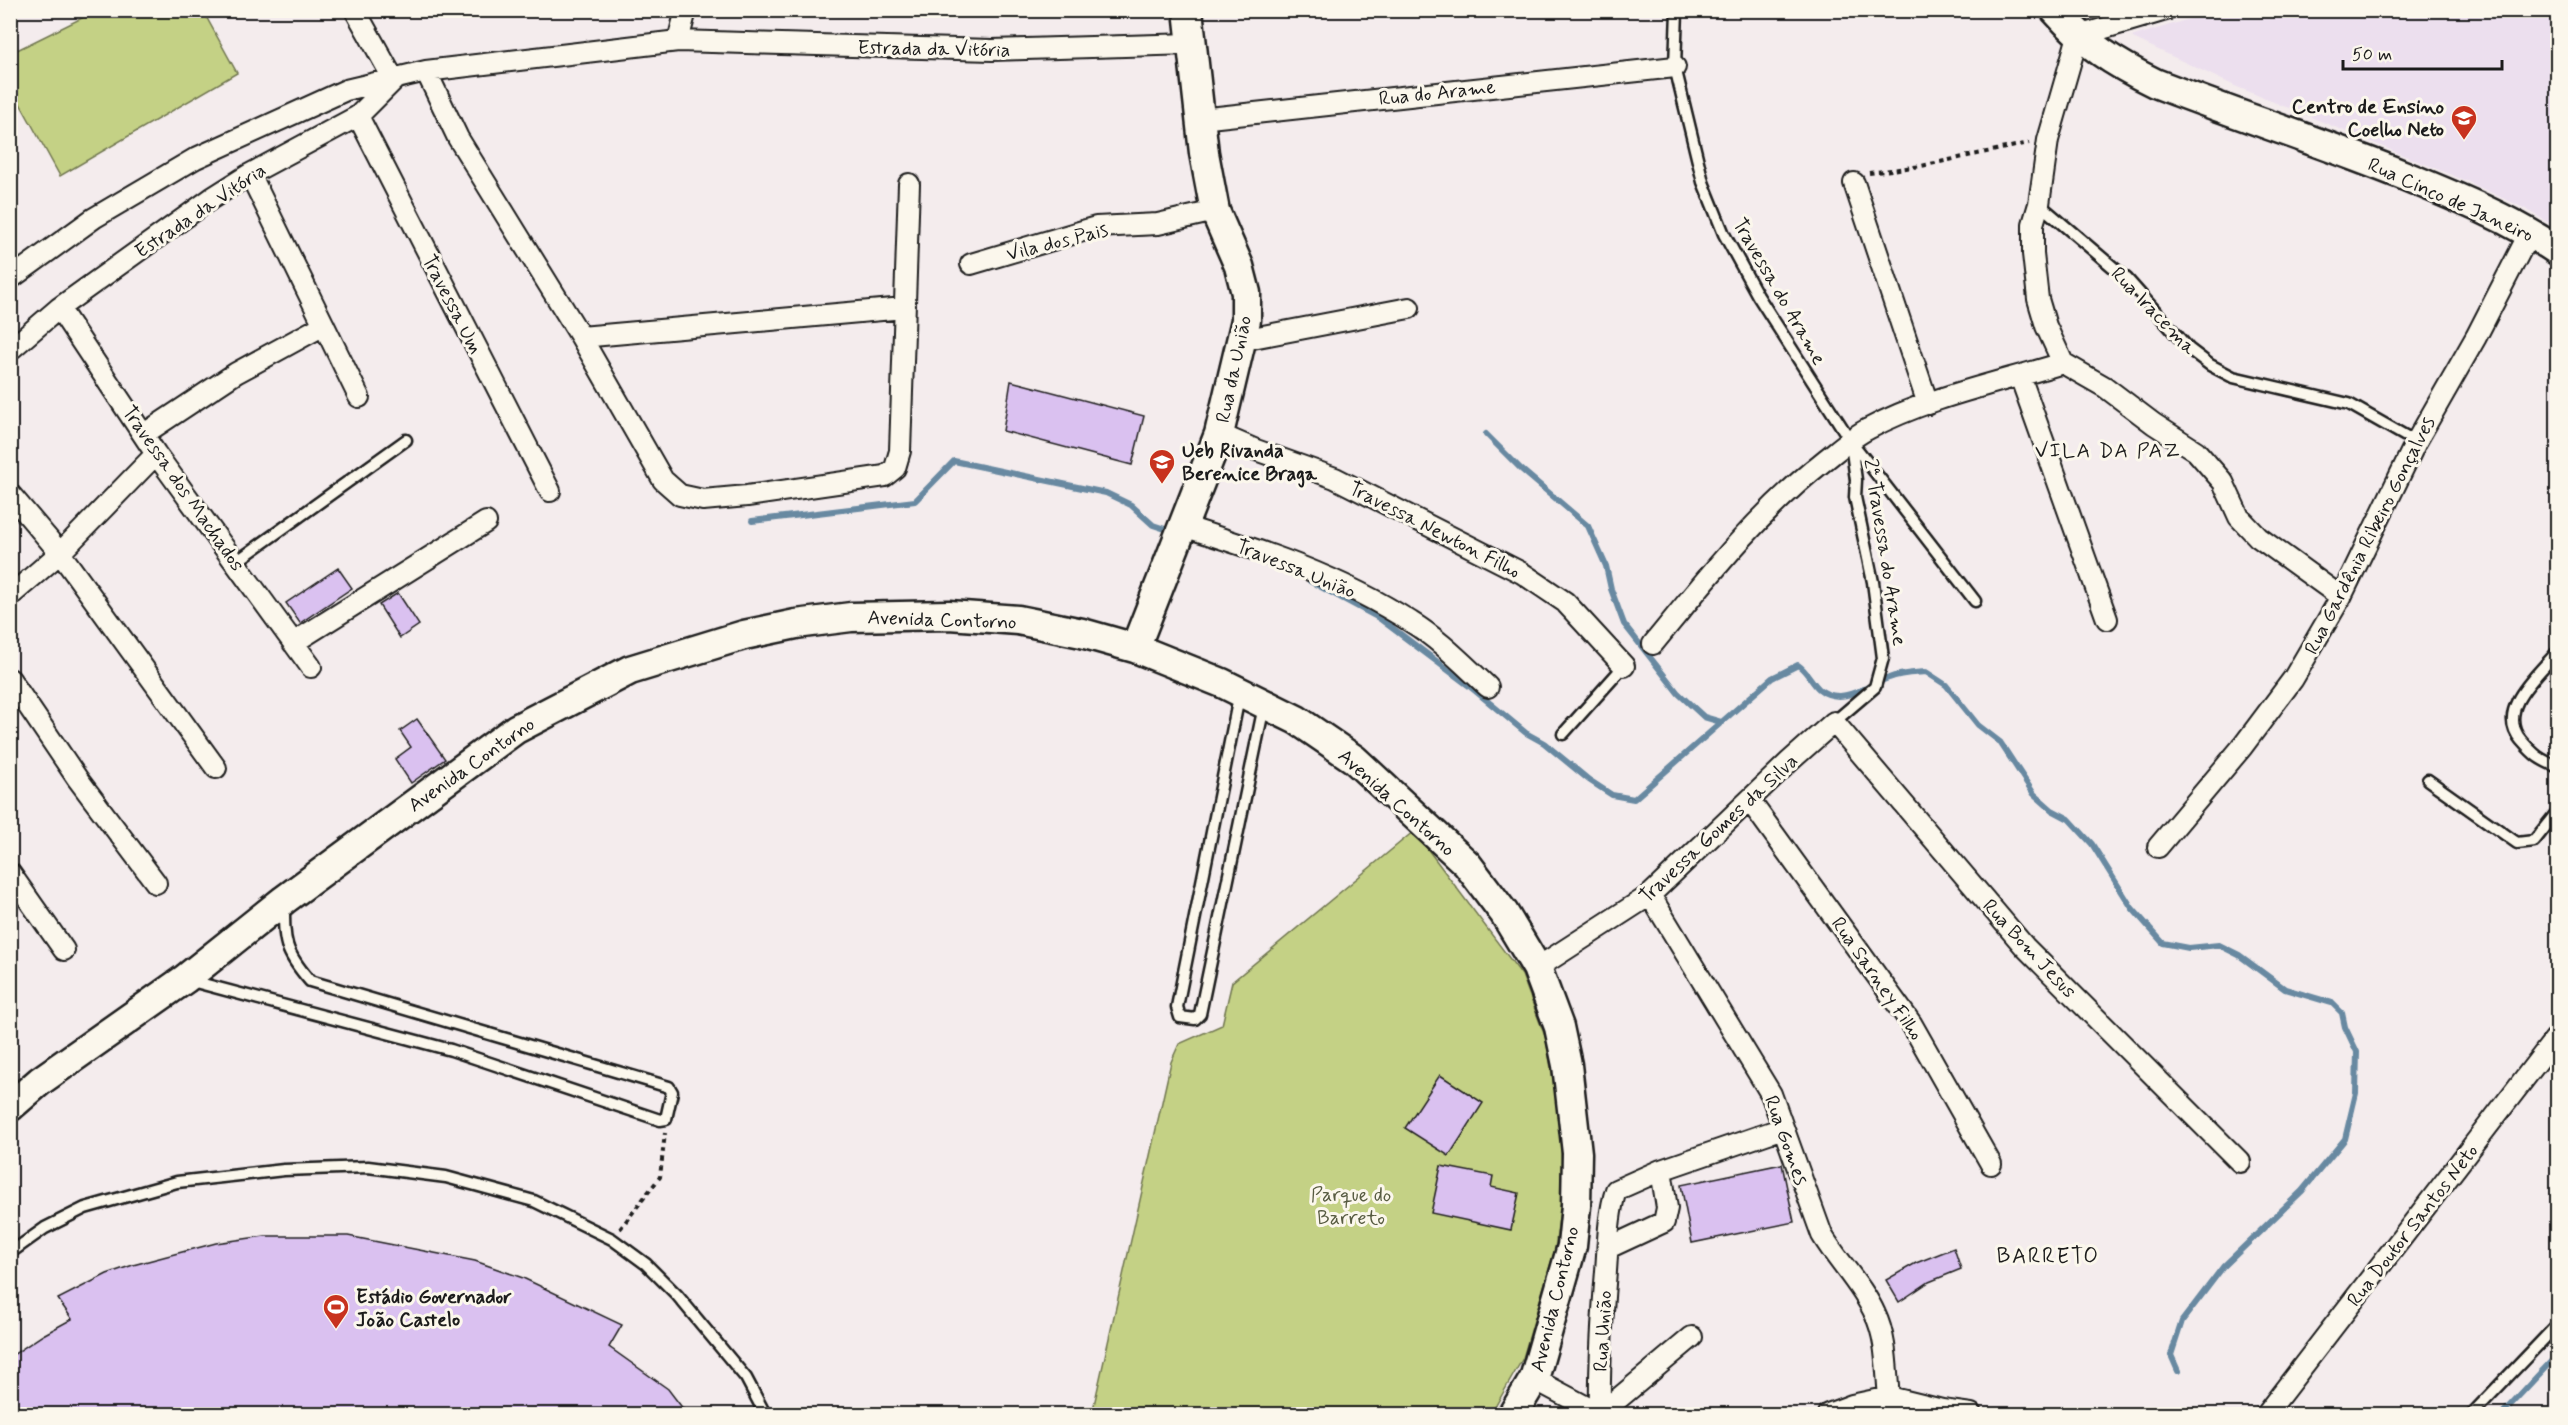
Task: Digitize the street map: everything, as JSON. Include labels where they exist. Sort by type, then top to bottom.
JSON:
[{"type":"street","points":[[355,10],[394,80]]},
{"type":"street","points":[[678,41],[686,10]]},
{"type":"street","name":"Rua da União","points":[[1135,648],[1219,434],[1246,320],[1246,293],[1239,266],[1215,211],[1200,119],[1188,10]]},
{"type":"street","name":"Rua Cinco de Janeiro","points":[[2055,10],[2078,36],[2128,70],[2155,83],[2371,162],[2452,195],[2530,232],[2558,251]]},
{"type":"street","points":[[2166,10],[2078,36],[2048,140],[2033,234],[2038,298],[2046,326],[2063,363],[2105,387],[2196,451],[2223,482],[2239,517],[2258,537],[2341,597]]},
{"type":"street","name":"Estrada da Vitória","points":[[10,279],[94,219],[196,158],[346,90],[426,71],[678,41],[992,50],[1191,44]]},
{"type":"street","name":"Rua do Arame","points":[[1200,119],[1675,67]]},
{"type":"street","points":[[426,71],[458,138],[581,337],[663,480],[680,495],[697,499],[747,496],[885,476],[895,468],[900,451],[909,184]]},
{"type":"street","name":"Estrada da Vitória","points":[[10,350],[59,308],[212,198],[250,174],[358,116],[394,80]]},
{"type":"street","name":"Travessa Um","points":[[358,116],[550,491]]},
{"type":"street","points":[[250,174],[358,397]]},
{"type":"street","points":[[1854,183],[1928,404]]},
{"type":"street","name":"Vila dos Pais","points":[[971,264],[1096,227],[1158,224],[1215,211]]},
{"type":"street","name":"Rua Gardênia Ribeiro Gonçalves","points":[[2158,848],[2242,747],[2294,679],[2341,597],[2416,442],[2476,336],[2530,232]]},
{"type":"street","name":"Travessa dos Machados","points":[[59,308],[156,454],[311,667]]},
{"type":"street","points":[[581,337],[904,308]]},
{"type":"street","points":[[1242,340],[1409,308]]},
{"type":"street","points":[[144,434],[196,397],[324,325]]},
{"type":"street","points":[[1653,644],[1743,535],[1788,489],[1850,440],[1881,422],[1928,404],[2063,363]]},
{"type":"street","points":[[2020,376],[2107,619]]},
{"type":"street","name":"Travessa Newton Filho","points":[[1219,434],[1256,450],[1335,478],[1522,573],[1565,602],[1624,666]]},
{"type":"street","points":[[10,596],[60,553],[156,454]]},
{"type":"street","points":[[10,494],[60,553],[216,768]]},
{"type":"street","points":[[293,643],[486,522]]},
{"type":"street","name":"Travessa União","points":[[1180,534],[1269,554],[1339,582],[1413,622],[1488,687]]},
{"type":"street","name":"Avenida Contorno","points":[[10,1107],[40,1081],[184,979],[284,900],[516,729],[630,670],[744,635],[851,616],[949,615],[1018,620],[1082,633],[1135,648],[1252,698],[1297,720],[1354,759],[1467,864],[1504,912],[1537,968],[1559,1027],[1568,1065],[1578,1153],[1576,1206],[1572,1246],[1534,1379],[1513,1414]]},
{"type":"street","points":[[10,679],[77,778],[156,883]]},
{"type":"street","name":"Travessa Gomes da Silva","points":[[1537,968],[1650,895],[1834,722]]},
{"type":"street","name":"Rua Bom Jesus","points":[[1834,722],[2025,946],[2240,1162]]},
{"type":"street","name":"Rua Sarney Filho","points":[[1750,801],[1911,1023],[1991,1164]]},
{"type":"street","points":[[10,873],[64,950]]},
{"type":"street","name":"Rua Gomes","points":[[1650,895],[1771,1094],[1822,1235],[1834,1257],[1864,1294],[1875,1315],[1884,1340],[1889,1397]]},
{"type":"street","name":"Rua Doutor Santos Neto","points":[[2266,1414],[2558,1035]]},
{"type":"street","name":"Rua União","points":[[1600,1414],[1599,1357],[1612,1201],[1616,1190],[1661,1170],[1783,1128]]},
{"type":"street","points":[[1608,1248],[1664,1222],[1667,1208],[1661,1170]]},
{"type":"street","points":[[1534,1379],[1600,1414],[1692,1337]]},
{"type":"street","points":[[1828,1414],[1852,1404],[1889,1397],[1942,1410],[1971,1414]]},
{"type":"lane","name":"Travessa do Arame","points":[[1677,10],[1675,67],[1703,182],[1724,234],[1758,296],[1850,440],[1975,601]]},
{"type":"lane","name":"Rua Iracema","points":[[2039,204],[2127,279],[2188,349],[2210,365],[2233,377],[2349,404],[2416,442]]},
{"type":"lane","points":[[236,562],[406,440]]},
{"type":"lane","name":"2ª Travessa do Arame","points":[[1834,722],[1875,687],[1884,658],[1873,582],[1857,513],[1856,480],[1850,440]]},
{"type":"lane","points":[[2558,651],[2517,700],[2512,713],[2514,732],[2536,758],[2558,767]]},
{"type":"lane","points":[[1563,734],[1624,666]]},
{"type":"lane","points":[[1252,698],[1200,1014],[1195,1019],[1186,1019],[1180,1017],[1177,1007],[1252,698]]},
{"type":"lane","points":[[2428,780],[2517,843],[2534,841],[2558,811]]},
{"type":"lane","points":[[184,979],[451,1050],[589,1098],[660,1120],[666,1119],[672,1092],[669,1087],[310,981],[294,963],[284,941],[284,900]]},
{"type":"lane","points":[[10,1253],[45,1228],[85,1208],[177,1182],[284,1170],[368,1167],[446,1177],[534,1202],[612,1239],[646,1264],[677,1294],[746,1378],[765,1414]]},
{"type":"lane","points":[[2472,1414],[2558,1323]]},
{"type":"path","points":[[1854,183],[1855,177],[1861,174],[1921,166],[2048,140]]},
{"type":"path","points":[[612,1239],[660,1178],[666,1119]]},
{"type":"shaded area","name":"Centro de Ensino Coelho Neto","points":[[2215,11],[2557,11],[2557,228],[2526,209],[2466,181],[2235,86],[2131,37]]},
{"type":"green space","points":[[96,11],[203,11],[237,73],[60,176],[11,87],[11,53]]},
{"type":"green space","name":"Parque do Barreto","points":[[1414,831],[1522,975],[1546,1039],[1559,1114],[1563,1185],[1555,1249],[1523,1358],[1491,1414],[1092,1414],[1171,1062],[1179,1044],[1222,1025],[1232,982]]},
{"type":"building","points":[[1011,381],[1144,416],[1132,465],[1003,431]]},
{"type":"building","points":[[338,568],[352,588],[300,623],[286,603]]},
{"type":"building","points":[[398,593],[419,625],[400,638],[379,605]]},
{"type":"building","points":[[417,719],[445,759],[411,783],[395,759],[411,747],[400,731]]},
{"type":"building","points":[[1440,1075],[1483,1103],[1449,1156],[1405,1128]]},
{"type":"building","points":[[1782,1164],[1794,1222],[1692,1243],[1681,1185]]},
{"type":"building","points":[[1441,1166],[1493,1176],[1491,1187],[1519,1193],[1511,1230],[1431,1213]]},
{"type":"building","name":"Estádio Governador João Castelo","points":[[265,1236],[348,1236],[475,1261],[523,1278],[622,1325],[609,1347],[668,1389],[687,1414],[10,1414],[10,1357],[72,1319],[58,1299],[107,1274],[133,1265],[216,1243]]},
{"type":"building","points":[[1954,1248],[1961,1269],[1929,1282],[1899,1302],[1886,1280],[1916,1263]]},
{"type":"waterway","points":[[1486,434],[1521,469],[1588,526],[1606,566],[1611,589],[1624,624],[1678,693],[1704,717],[1721,722]]},
{"type":"waterway","points":[[752,521],[915,501],[954,461],[1106,493],[1131,505],[1153,525],[1174,532]]},
{"type":"waterway","points":[[1310,581],[1379,618],[1468,685],[1526,733],[1544,743],[1589,780],[1612,795],[1634,799],[1772,678],[1798,665],[1819,689],[1836,696],[1854,693],[1898,675],[1926,672],[1946,685],[1978,725],[2000,742],[2034,794],[2052,810],[2069,819],[2092,844],[2132,908],[2163,943],[2189,948],[2219,945],[2239,955],[2285,989],[2332,1003],[2342,1013],[2345,1027],[2357,1052],[2356,1093],[2345,1139],[2302,1191],[2223,1267],[2182,1321],[2171,1355],[2178,1371]]},
{"type":"waterway","points":[[2502,1414],[2558,1354]]},
{"type":"place","name":"Centro de Ensino Coelho Neto","points":[[2464,141]]},
{"type":"place","name":"Ueb Rivanda Berenice Braga","points":[[1162,485]]},
{"type":"place","name":"Estádio Governador João Castelo","points":[[336,1330]]},
{"type":"district","name":"VILA DA PAZ","points":[[2108,450]]},
{"type":"district","name":"BARRETO","points":[[2048,1255]]}]
